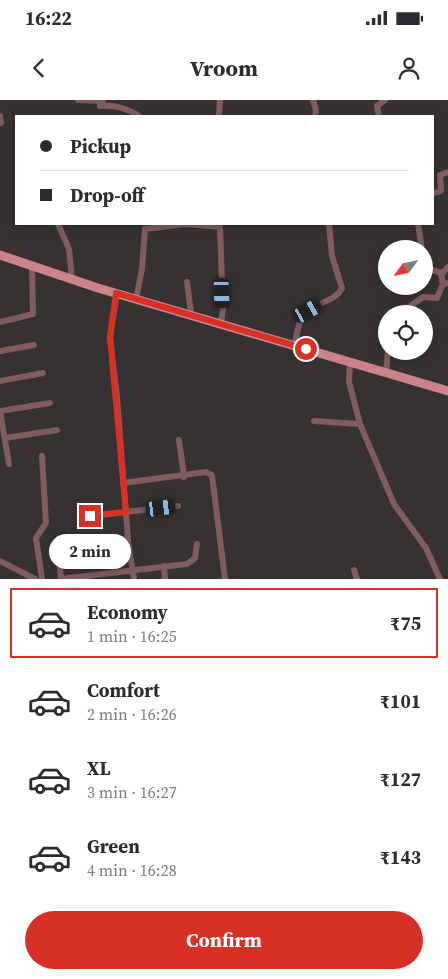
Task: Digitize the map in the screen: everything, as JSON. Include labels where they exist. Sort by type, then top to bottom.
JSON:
[{"type":"main road","points":[[0,255],[72,280],[221,322],[294,346],[448,391]]},
{"type":"street","points":[[78,100],[102,101],[100,106],[114,105],[126,108],[137,115]]},
{"type":"street","points":[[218,115],[220,100]]},
{"type":"street","points":[[313,100],[316,115]]},
{"type":"street","points":[[379,115],[377,106],[386,100]]},
{"type":"street","points":[[434,193],[441,191],[440,176],[448,172]]},
{"type":"street","points":[[58,225],[67,242],[72,280]]},
{"type":"street","points":[[136,299],[142,269],[145,229],[176,225]]},
{"type":"street","points":[[196,225],[220,227],[223,309],[221,322]]},
{"type":"street","points":[[294,346],[303,315],[336,296],[342,288],[332,256],[329,225]]},
{"type":"street","points":[[418,225],[421,240]]},
{"type":"street","points":[[0,322],[34,314],[32,266]]},
{"type":"street","points":[[412,305],[423,297],[437,298],[445,284],[441,278],[446,270],[433,269]]},
{"type":"street","points":[[187,282],[190,314]]},
{"type":"street","points":[[116,293],[110,337],[117,397],[128,542],[134,579]]},
{"type":"street","points":[[0,351],[34,345]]},
{"type":"street","points":[[386,373],[387,360]]},
{"type":"street","points":[[350,361],[349,382],[360,424],[394,504],[426,548],[440,579]]},
{"type":"street","points":[[0,381],[43,373]]},
{"type":"street","points":[[9,464],[0,411],[50,403]]},
{"type":"street","points":[[314,421],[360,424]]},
{"type":"street","points":[[5,438],[57,430]]},
{"type":"street","points":[[179,440],[184,477]]},
{"type":"street","points":[[42,456],[46,523],[36,538],[42,579]]},
{"type":"street","points":[[123,483],[184,477],[206,472],[212,475],[225,579]]},
{"type":"street","points":[[90,516],[178,506]]},
{"type":"street","points":[[128,542],[121,545],[63,552],[59,558],[61,579],[100,577],[133,570],[190,563],[195,558],[197,544]]},
{"type":"street","points":[[0,561],[35,579]]},
{"type":"street","points":[[164,566],[165,579]]},
{"type":"street","points":[[354,570],[357,579]]},
{"type":"route","points":[[90,516],[126,512],[117,397],[110,337],[116,293],[221,322],[306,349]]}]
